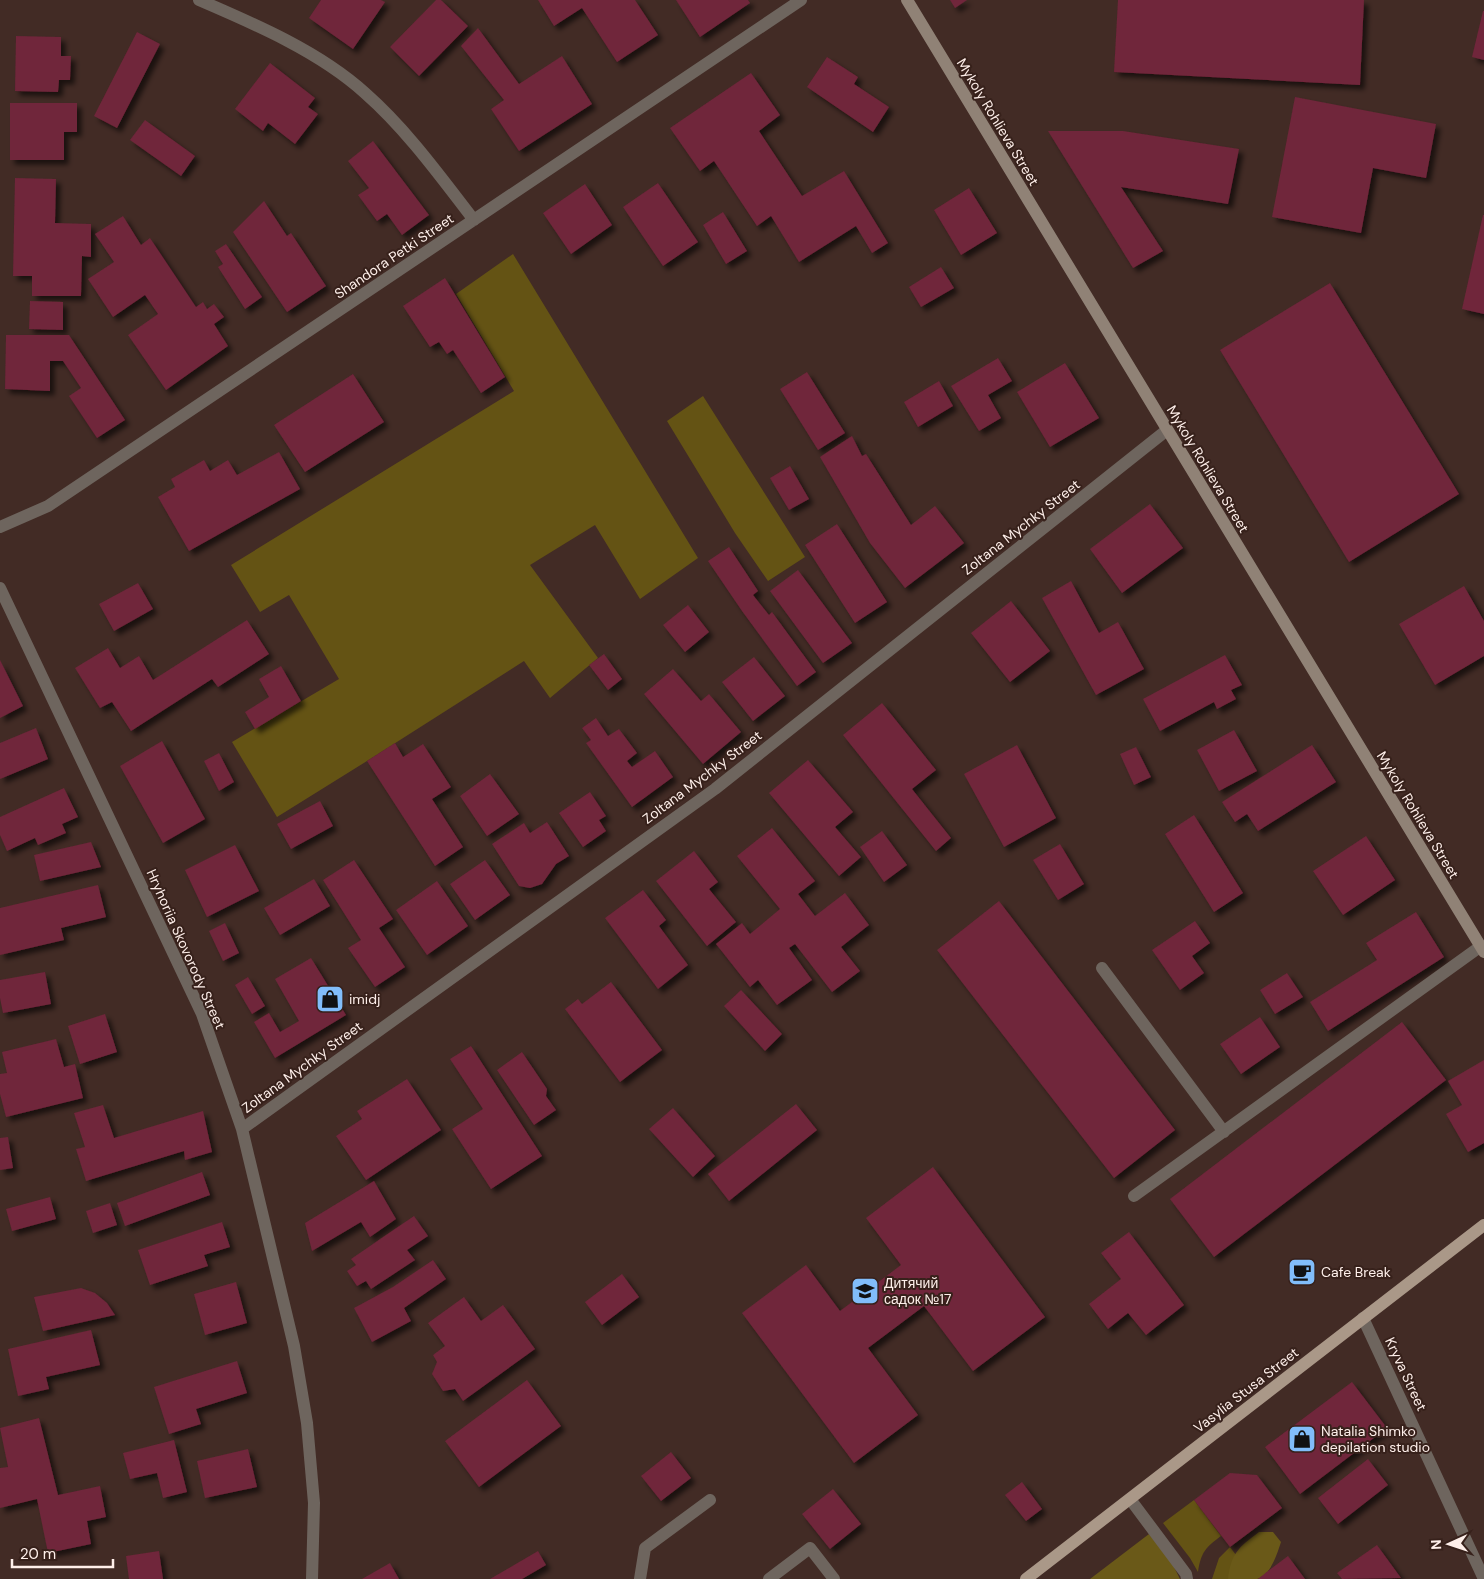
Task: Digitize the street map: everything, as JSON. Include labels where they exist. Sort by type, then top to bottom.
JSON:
[{"type":"main road","name":"Vasylia Stusa Street","points":[[1026,1579],[1484,1225]]},
{"type":"street","points":[[199,0],[246,20],[319,59],[365,92],[415,143],[474,220]]},
{"type":"street","name":"Shandora Petki Street","points":[[0,527],[48,506],[801,0]]},
{"type":"street","name":"Mykoly Rohlieva Street","points":[[907,0],[1482,949]]},
{"type":"street","name":"Zoltana Mychky Street","points":[[242,1129],[715,789],[1167,430]]},
{"type":"street","name":"Hryhoriia Skovorody Street","points":[[0,588],[202,1014],[242,1129],[294,1346],[307,1423],[314,1502],[312,1579]]},
{"type":"street","points":[[1134,1196],[1482,949]]},
{"type":"street","points":[[1102,968],[1224,1132]]},
{"type":"street","name":"Kryva Street","points":[[1363,1318],[1484,1579]]},
{"type":"street","points":[[1130,1499],[1186,1574],[1187,1579]]},
{"type":"street","points":[[640,1579],[645,1548],[710,1500]]},
{"type":"street","points":[[769,1579],[810,1548],[834,1579]]},
{"type":"shaded area","points":[[513,254],[698,558],[640,599],[595,525],[530,565],[598,658],[550,698],[524,661],[277,817],[232,742],[339,679],[289,595],[260,612],[231,565],[514,391],[456,294]]},
{"type":"shaded area","points":[[703,396],[805,557],[768,581],[735,533],[667,421]]},
{"type":"shaded area","points":[[1194,1500],[1221,1536],[1205,1551],[1198,1572],[1190,1558],[1163,1523]]},
{"type":"shaded area","points":[[1259,1532],[1273,1532],[1281,1542],[1270,1569],[1257,1579],[1228,1579],[1231,1563],[1237,1551]]},
{"type":"shaded area","points":[[1149,1534],[1172,1563],[1180,1579],[1090,1579]]},
{"type":"shaded area","points":[[1230,1547],[1254,1579],[1212,1579],[1219,1558]]},
{"type":"building","points":[[321,0],[381,0],[385,2],[353,49],[309,18]]},
{"type":"building","points":[[436,0],[441,0],[468,26],[419,76],[390,47]]},
{"type":"building","points":[[538,0],[635,0],[658,35],[617,62],[582,8],[554,26]]},
{"type":"building","points":[[676,0],[748,0],[750,3],[700,37]]},
{"type":"building","points":[[950,0],[967,0],[955,8]]},
{"type":"building","points":[[1118,0],[1364,0],[1360,85],[1114,72]]},
{"type":"building","points":[[1484,11],[1484,60],[1472,57]]},
{"type":"building","points":[[478,28],[519,84],[562,56],[592,104],[519,151],[491,109],[504,100],[461,46]]},
{"type":"building","points":[[137,32],[160,44],[117,128],[94,116]]},
{"type":"building","points":[[16,36],[61,37],[61,56],[71,56],[70,80],[59,80],[58,92],[15,91]]},
{"type":"building","points":[[827,57],[858,77],[854,84],[889,107],[873,132],[807,87]]},
{"type":"building","points":[[270,63],[315,98],[308,107],[318,114],[295,144],[268,123],[263,131],[235,109]]},
{"type":"building","points":[[751,73],[780,115],[759,131],[802,196],[844,171],[888,243],[872,253],[856,226],[799,262],[771,216],[757,226],[714,161],[700,171],[670,128]]},
{"type":"building","points":[[1295,97],[1436,124],[1426,178],[1373,168],[1361,233],[1272,217]]},
{"type":"building","points":[[10,103],[77,103],[77,132],[64,132],[64,160],[10,160]]},
{"type":"building","points":[[145,120],[195,156],[181,176],[130,140]]},
{"type":"building","points":[[1048,131],[1123,131],[1239,149],[1228,204],[1121,187],[1163,251],[1133,268]]},
{"type":"building","points":[[373,141],[429,215],[402,235],[387,214],[377,221],[358,195],[369,188],[348,161]]},
{"type":"building","points":[[15,178],[56,179],[55,223],[91,224],[91,257],[82,256],[81,296],[32,296],[32,276],[13,276]]},
{"type":"building","points":[[658,183],[698,242],[663,266],[623,207]]},
{"type":"building","points":[[585,184],[612,225],[571,254],[543,213]]},
{"type":"building","points":[[969,188],[997,233],[961,255],[934,210]]},
{"type":"building","points":[[264,201],[287,236],[291,233],[326,286],[287,312],[233,232]]},
{"type":"building","points":[[723,212],[747,251],[726,264],[703,225]]},
{"type":"building","points":[[1484,215],[1484,314],[1462,309]]},
{"type":"building","points":[[123,216],[141,245],[150,238],[196,307],[203,302],[207,309],[214,304],[224,317],[214,324],[228,346],[166,390],[128,335],[158,314],[145,295],[113,317],[88,279],[114,262],[95,234]]},
{"type":"building","points":[[226,244],[262,297],[245,309],[218,267],[223,264],[215,251]]},
{"type":"building","points":[[941,267],[954,288],[921,307],[909,287]]},
{"type":"building","points":[[445,278],[505,377],[481,393],[453,350],[447,354],[439,342],[430,347],[403,306]]},
{"type":"building","points":[[1330,283],[1459,494],[1349,562],[1220,350]]},
{"type":"building","points":[[30,301],[63,302],[63,330],[29,329]]},
{"type":"building","points":[[6,335],[69,335],[125,420],[97,438],[69,396],[81,388],[63,361],[50,361],[50,391],[5,389]]},
{"type":"building","points":[[998,358],[1012,381],[988,395],[1001,418],[979,431],[951,386]]},
{"type":"building","points":[[1065,363],[1099,418],[1050,447],[1017,392]]},
{"type":"building","points":[[807,372],[845,433],[818,450],[780,389]]},
{"type":"building","points":[[353,374],[384,422],[305,472],[274,425]]},
{"type":"building","points":[[939,381],[953,406],[918,427],[904,402]]},
{"type":"building","points":[[852,436],[862,456],[866,454],[911,525],[935,506],[964,543],[905,588],[870,543],[820,457]]},
{"type":"building","points":[[279,452],[300,489],[189,551],[158,497],[175,487],[171,479],[204,460],[210,471],[228,460],[237,475]]},
{"type":"building","points":[[790,466],[809,499],[789,510],[770,478]]},
{"type":"building","points":[[1150,504],[1183,548],[1122,593],[1090,549]]},
{"type":"building","points":[[837,524],[887,602],[855,623],[805,545]]},
{"type":"building","points":[[729,547],[758,591],[753,595],[769,615],[772,612],[816,672],[797,686],[708,561]]},
{"type":"building","points":[[798,570],[852,643],[823,663],[770,591]]},
{"type":"building","points":[[1071,581],[1099,633],[1118,622],[1144,669],[1096,695],[1042,598]]},
{"type":"building","points":[[138,583],[153,609],[114,631],[99,604]]},
{"type":"building","points":[[1464,586],[1484,621],[1484,656],[1435,685],[1399,624]]},
{"type":"building","points":[[1011,601],[1050,651],[1010,682],[971,633]]},
{"type":"building","points":[[688,605],[709,632],[685,652],[663,625]]},
{"type":"building","points":[[247,620],[269,654],[218,687],[212,679],[131,731],[112,702],[100,708],[75,668],[108,648],[120,668],[139,656],[153,680]]},
{"type":"building","points":[[604,654],[622,679],[608,690],[589,665]]},
{"type":"building","points":[[1225,655],[1242,685],[1231,690],[1236,699],[1217,709],[1214,702],[1160,731],[1143,699]]},
{"type":"building","points":[[754,657],[785,696],[753,721],[722,682]]},
{"type":"building","points":[[0,660],[23,706],[0,718]]},
{"type":"building","points":[[281,666],[301,701],[255,729],[245,712],[269,697],[259,679]]},
{"type":"building","points":[[673,669],[701,701],[709,694],[741,732],[703,764],[644,694]]},
{"type":"building","points":[[882,703],[936,770],[912,789],[951,838],[936,851],[843,735]]},
{"type":"building","points":[[596,718],[608,736],[619,729],[637,753],[627,761],[632,767],[655,751],[673,777],[632,807],[586,743],[591,740],[582,728]]},
{"type":"building","points":[[36,728],[48,759],[0,779],[0,743]]},
{"type":"building","points":[[1234,730],[1257,771],[1219,791],[1197,750]]},
{"type":"building","points":[[162,741],[205,819],[163,843],[120,766]]},
{"type":"building","points":[[395,743],[403,757],[423,744],[451,787],[432,799],[463,847],[435,866],[367,761]]},
{"type":"building","points":[[1017,745],[1056,818],[1004,847],[964,774]]},
{"type":"building","points":[[1312,745],[1336,782],[1258,831],[1247,814],[1235,822],[1222,802]]},
{"type":"building","points":[[1136,747],[1151,777],[1134,785],[1120,754]]},
{"type":"building","points":[[219,753],[234,782],[219,791],[204,761]]},
{"type":"building","points":[[808,760],[853,812],[835,827],[861,857],[839,876],[769,793]]},
{"type":"building","points":[[490,774],[519,814],[487,836],[460,796]]},
{"type":"building","points":[[64,788],[78,817],[62,824],[66,833],[38,845],[35,838],[7,851],[0,835],[0,817]]},
{"type":"building","points":[[590,792],[606,816],[599,820],[606,831],[583,847],[559,813]]},
{"type":"building","points":[[320,801],[333,826],[291,849],[277,824]]},
{"type":"building","points":[[1194,815],[1243,893],[1214,912],[1165,834]]},
{"type":"building","points":[[547,822],[569,856],[556,864],[542,884],[530,888],[519,886],[492,844],[524,823],[530,833]]},
{"type":"building","points":[[772,828],[815,881],[798,894],[815,916],[845,893],[869,925],[841,947],[860,971],[832,992],[795,944],[789,948],[812,980],[777,1005],[758,980],[750,987],[716,944],[742,923],[750,934],[780,909],[737,856]]},
{"type":"building","points":[[882,831],[907,865],[884,882],[860,847]]},
{"type":"building","points":[[1366,836],[1395,880],[1343,915],[1313,871]]},
{"type":"building","points":[[91,842],[101,867],[40,881],[34,855]]},
{"type":"building","points":[[1060,844],[1084,884],[1058,900],[1033,860]]},
{"type":"building","points":[[235,845],[259,891],[207,917],[185,870]]},
{"type":"building","points":[[694,851],[718,882],[709,889],[736,922],[707,946],[656,881]]},
{"type":"building","points":[[354,860],[393,919],[379,928],[405,967],[375,987],[348,948],[361,940],[323,880]]},
{"type":"building","points":[[485,860],[510,895],[475,920],[450,884]]},
{"type":"building","points":[[314,879],[330,906],[280,935],[264,908]]},
{"type":"building","points":[[437,881],[468,926],[427,955],[396,910]]},
{"type":"building","points":[[98,885],[106,917],[61,928],[64,940],[0,955],[0,908]]},
{"type":"building","points":[[643,890],[666,920],[659,926],[688,965],[658,989],[605,918]]},
{"type":"building","points":[[999,901],[1175,1130],[1114,1178],[937,950]]},
{"type":"building","points":[[1416,912],[1444,957],[1328,1031],[1310,1002],[1377,960],[1366,943]]},
{"type":"building","points":[[1195,921],[1210,943],[1192,956],[1204,973],[1180,990],[1152,950]]},
{"type":"building","points":[[225,923],[239,953],[223,961],[209,931]]},
{"type":"building","points":[[311,958],[346,1015],[275,1058],[254,1022],[269,1013],[280,1032],[299,1021],[275,979]]},
{"type":"building","points":[[45,972],[51,1004],[3,1013],[0,998],[0,980]]},
{"type":"building","points":[[1287,973],[1303,997],[1275,1014],[1260,990]]},
{"type":"building","points":[[248,977],[265,1006],[252,1014],[235,985]]},
{"type":"building","points":[[611,982],[662,1050],[620,1082],[565,1009],[578,999],[582,1004]]},
{"type":"building","points":[[741,990],[782,1034],[765,1051],[724,1006]]},
{"type":"building","points":[[105,1014],[117,1052],[80,1064],[68,1026]]},
{"type":"building","points":[[1260,1017],[1280,1047],[1241,1074],[1220,1044]]},
{"type":"building","points":[[1402,1022],[1446,1080],[1214,1257],[1170,1199]]},
{"type":"building","points":[[56,1039],[64,1067],[75,1064],[83,1098],[6,1117],[0,1094],[0,1074],[7,1073],[2,1052]]},
{"type":"building","points":[[471,1046],[542,1156],[491,1189],[452,1129],[483,1109],[450,1059]]},
{"type":"building","points":[[522,1052],[547,1089],[546,1096],[556,1110],[534,1125],[497,1070]]},
{"type":"building","points":[[1484,1060],[1484,1143],[1468,1152],[1446,1114],[1462,1105],[1448,1081]]},
{"type":"building","points":[[407,1079],[441,1130],[366,1180],[336,1136],[362,1119],[357,1111]]},
{"type":"building","points":[[796,1104],[817,1130],[729,1201],[708,1174]]},
{"type":"building","points":[[103,1105],[114,1138],[203,1111],[212,1152],[185,1160],[184,1151],[86,1181],[76,1149],[85,1147],[74,1113]]},
{"type":"building","points":[[673,1108],[715,1156],[693,1177],[649,1129]]},
{"type":"building","points":[[8,1137],[13,1168],[0,1170],[0,1138]]},
{"type":"building","points":[[933,1167],[1045,1317],[973,1371],[924,1306],[868,1348],[918,1415],[854,1463],[742,1313],[806,1265],[840,1311],[901,1265],[866,1218]]},
{"type":"building","points":[[202,1172],[210,1195],[125,1226],[117,1203]]},
{"type":"building","points":[[374,1181],[396,1219],[370,1237],[361,1222],[312,1251],[305,1223]]},
{"type":"building","points":[[50,1197],[56,1219],[12,1231],[6,1209]]},
{"type":"building","points":[[110,1203],[117,1225],[93,1233],[86,1211]]},
{"type":"building","points":[[414,1216],[428,1236],[407,1250],[415,1260],[371,1289],[366,1281],[357,1286],[347,1271],[356,1265],[351,1259]]},
{"type":"building","points":[[222,1222],[230,1247],[204,1255],[208,1266],[150,1285],[138,1250]]},
{"type":"building","points":[[1129,1232],[1184,1305],[1146,1335],[1128,1313],[1108,1329],[1089,1304],[1121,1279],[1101,1253]]},
{"type":"building","points":[[433,1260],[446,1279],[404,1308],[411,1321],[372,1342],[354,1308],[393,1287]]},
{"type":"building","points":[[622,1274],[639,1297],[602,1325],[585,1302]]},
{"type":"building","points":[[236,1282],[247,1323],[205,1335],[194,1294]]},
{"type":"building","points":[[81,1288],[95,1293],[107,1303],[115,1315],[43,1331],[34,1297]]},
{"type":"building","points":[[464,1297],[481,1321],[503,1305],[535,1349],[463,1401],[455,1389],[443,1391],[432,1374],[437,1362],[433,1355],[445,1346],[428,1323]]},
{"type":"building","points":[[91,1330],[100,1365],[46,1377],[49,1389],[18,1396],[8,1349]]},
{"type":"building","points":[[237,1361],[247,1393],[196,1409],[201,1424],[169,1434],[154,1387]]},
{"type":"building","points":[[527,1380],[561,1426],[479,1487],[445,1441]]},
{"type":"building","points":[[1352,1382],[1387,1428],[1300,1494],[1265,1447]]},
{"type":"building","points":[[39,1418],[58,1495],[100,1486],[106,1517],[87,1521],[91,1544],[48,1553],[37,1499],[0,1508],[0,1468],[8,1467],[0,1428]]},
{"type":"building","points":[[174,1440],[187,1492],[163,1498],[157,1473],[130,1479],[123,1453]]},
{"type":"building","points":[[248,1449],[257,1487],[205,1498],[197,1461]]},
{"type":"building","points":[[671,1452],[691,1478],[661,1501],[641,1476]]},
{"type":"building","points":[[1368,1459],[1388,1485],[1338,1524],[1318,1498]]},
{"type":"building","points":[[1230,1473],[1257,1475],[1282,1508],[1230,1547],[1194,1500]]},
{"type":"building","points":[[1022,1482],[1042,1509],[1026,1521],[1005,1495]]},
{"type":"building","points":[[833,1489],[861,1524],[830,1549],[802,1514]]},
{"type":"building","points":[[1377,1545],[1401,1578],[1342,1579],[1337,1573]]},
{"type":"building","points":[[159,1551],[163,1579],[129,1579],[126,1556]]},
{"type":"building","points":[[538,1551],[546,1565],[522,1579],[490,1579]]},
{"type":"building","points":[[1288,1556],[1305,1579],[1258,1579],[1268,1571]]},
{"type":"building","points":[[390,1563],[399,1579],[362,1579]]},
{"type":"place","name":"imidj","points":[[330,999]]},
{"type":"place","name":"Cafe Break","points":[[1302,1272]]},
{"type":"place","name":"Дитячий садок №17","points":[[865,1291]]},
{"type":"place","name":"Natalia Shimko depilation studio","points":[[1302,1439]]}]
